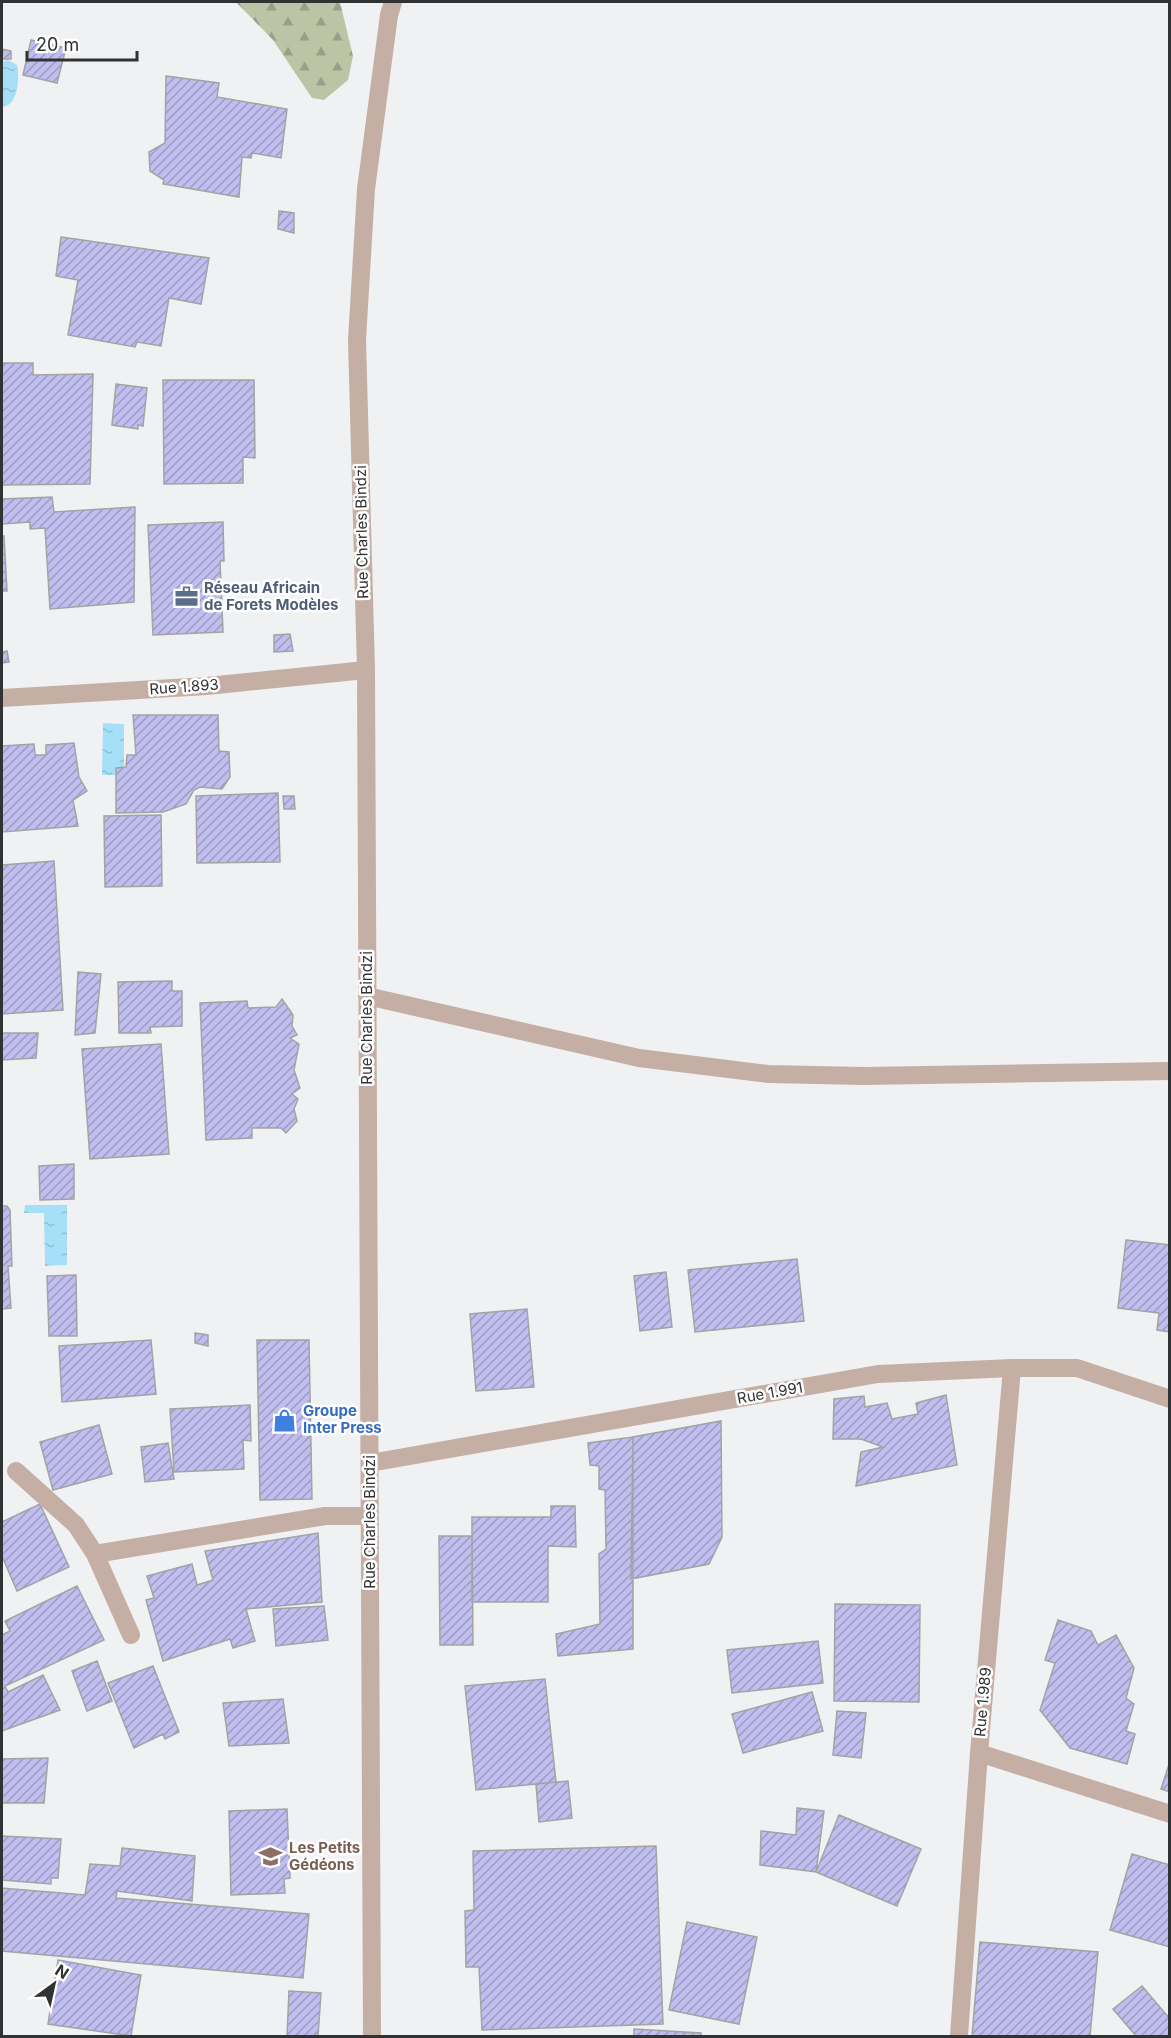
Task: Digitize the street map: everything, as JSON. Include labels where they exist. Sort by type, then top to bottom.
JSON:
[{"type":"street","name":"Rue Charles Bindzi","points":[[372,2037],[366,670],[357,340],[366,189],[387,6]]},
{"type":"street","name":"Rue 1.893","points":[[2,699],[207,686],[366,670]]},
{"type":"street","points":[[367,996],[639,1058],[768,1074],[864,1076],[1170,1071]]},
{"type":"street","name":"Rue 1.991","points":[[370,1463],[878,1374],[1012,1368],[1077,1368],[1170,1399]]},
{"type":"street","name":"Rue 1.989","points":[[959,2037],[979,1753],[1012,1368]]},
{"type":"street","points":[[16,1471],[76,1525],[96,1554],[131,1635]]},
{"type":"street","points":[[96,1554],[325,1516],[369,1516]]},
{"type":"street","points":[[979,1753],[1170,1814]]},
{"type":"green space","points":[[236,2],[340,2],[353,56],[348,80],[324,100],[312,98],[273,40]]},
{"type":"water","points":[[8,60],[17,65],[18,84],[12,102],[2,107],[2,62]]},
{"type":"water","points":[[103,723],[124,724],[124,775],[102,775]]},
{"type":"water","points":[[25,1205],[67,1205],[67,1265],[45,1266],[44,1213],[24,1213]]},
{"type":"building","points":[[31,40],[66,48],[57,83],[23,75]]},
{"type":"building","points":[[2,49],[11,51],[11,59],[2,59]]},
{"type":"building","points":[[166,76],[219,83],[217,97],[287,109],[281,158],[252,153],[251,158],[242,157],[239,197],[163,184],[164,180],[150,171],[149,152],[165,143]]},
{"type":"building","points":[[279,211],[294,213],[294,233],[278,229]]},
{"type":"building","points":[[61,237],[209,258],[201,304],[169,298],[161,346],[137,342],[135,347],[68,335],[78,280],[56,276]]},
{"type":"building","points":[[2,363],[33,363],[33,375],[93,374],[90,484],[2,485]]},
{"type":"building","points":[[163,380],[254,380],[255,458],[243,457],[243,483],[164,484]]},
{"type":"building","points":[[116,384],[147,388],[143,426],[138,425],[138,429],[112,425]]},
{"type":"building","points":[[52,497],[54,512],[135,507],[134,602],[50,609],[45,528],[30,529],[30,522],[2,524],[2,499]]},
{"type":"building","name":"Réseau Africain de Forets Modèles","points":[[223,522],[224,561],[220,561],[223,632],[153,635],[148,525]]},
{"type":"building","points":[[2,536],[4,536],[7,591],[2,591]]},
{"type":"building","points":[[290,634],[293,651],[274,652],[274,635]]},
{"type":"building","points":[[7,651],[9,662],[2,663],[2,652]]},
{"type":"building","points":[[133,715],[218,715],[219,751],[229,752],[230,777],[222,789],[200,787],[194,790],[186,804],[163,812],[116,813],[116,768],[126,767],[127,755],[136,755]]},
{"type":"building","points":[[74,743],[79,777],[87,791],[73,800],[78,826],[2,832],[2,746],[34,744],[35,755],[46,755],[46,745]]},
{"type":"building","points":[[278,793],[280,862],[197,863],[196,796]]},
{"type":"building","points":[[283,796],[294,796],[295,809],[284,809]]},
{"type":"building","points":[[161,815],[162,886],[105,887],[104,816]]},
{"type":"building","points":[[54,861],[63,1010],[2,1014],[2,865]]},
{"type":"building","points":[[78,972],[101,974],[95,1033],[75,1035]]},
{"type":"building","points":[[172,981],[172,991],[182,991],[182,1026],[150,1027],[151,1033],[119,1033],[118,982]]},
{"type":"building","points":[[282,999],[293,1015],[292,1026],[297,1035],[290,1038],[299,1044],[294,1070],[300,1088],[292,1094],[298,1099],[294,1109],[297,1121],[286,1133],[281,1128],[252,1128],[252,1138],[206,1140],[200,1003],[247,1001],[248,1008],[276,1007]]},
{"type":"building","points":[[2,1033],[38,1033],[36,1058],[2,1060]]},
{"type":"building","points":[[161,1044],[169,1154],[90,1159],[82,1049]]},
{"type":"building","points":[[74,1164],[74,1199],[40,1200],[39,1166]]},
{"type":"building","points":[[2,1206],[7,1206],[10,1210],[12,1266],[8,1266],[11,1308],[2,1309]]},
{"type":"building","points":[[1126,1240],[1170,1245],[1170,1332],[1157,1330],[1159,1313],[1118,1308]]},
{"type":"building","points":[[797,1259],[804,1321],[695,1332],[688,1270]]},
{"type":"building","points":[[666,1272],[672,1327],[640,1331],[634,1276]]},
{"type":"building","points":[[76,1275],[77,1336],[49,1336],[47,1276]]},
{"type":"building","points":[[527,1309],[534,1387],[476,1391],[470,1314]]},
{"type":"building","points":[[195,1333],[208,1335],[208,1346],[195,1343]]},
{"type":"building","points":[[151,1340],[156,1394],[62,1402],[59,1346]]},
{"type":"building","name":"Groupe Inter Press","points":[[257,1340],[309,1340],[312,1499],[260,1500]]},
{"type":"building","points":[[946,1395],[957,1465],[856,1486],[861,1452],[883,1447],[861,1439],[833,1439],[834,1399],[864,1396],[865,1407],[887,1403],[892,1419],[918,1414],[916,1403]]},
{"type":"building","points":[[250,1405],[251,1441],[243,1440],[244,1469],[174,1472],[170,1409]]},
{"type":"building","points":[[721,1421],[722,1537],[709,1564],[631,1579],[633,1437]]},
{"type":"building","points":[[99,1425],[112,1474],[53,1490],[40,1442]]},
{"type":"building","points":[[633,1437],[633,1649],[558,1656],[556,1634],[600,1624],[599,1554],[606,1549],[605,1490],[599,1489],[599,1466],[590,1465],[588,1443]]},
{"type":"building","points":[[168,1443],[174,1479],[145,1482],[141,1447]]},
{"type":"building","points":[[40,1504],[69,1567],[17,1591],[2,1556],[2,1522]]},
{"type":"building","points":[[551,1506],[575,1506],[576,1547],[548,1546],[548,1602],[472,1602],[472,1517],[551,1517]]},
{"type":"building","points":[[318,1533],[322,1602],[246,1609],[255,1641],[233,1648],[230,1639],[163,1661],[146,1600],[154,1598],[147,1576],[192,1564],[197,1585],[213,1580],[205,1551]]},
{"type":"building","points":[[439,1536],[472,1536],[473,1645],[440,1645]]},
{"type":"building","points":[[77,1586],[104,1640],[5,1686],[8,1692],[43,1675],[60,1710],[2,1731],[2,1635],[10,1631],[5,1621]]},
{"type":"building","points":[[835,1604],[920,1605],[919,1702],[834,1701]]},
{"type":"building","points":[[324,1606],[328,1640],[276,1646],[273,1609]]},
{"type":"building","points":[[1058,1620],[1091,1631],[1098,1645],[1116,1635],[1134,1668],[1126,1698],[1134,1704],[1126,1731],[1135,1734],[1127,1764],[1070,1748],[1040,1710],[1055,1663],[1045,1660]]},
{"type":"building","points":[[818,1641],[823,1683],[732,1693],[727,1650]]},
{"type":"building","points":[[97,1661],[112,1701],[87,1711],[72,1671]]},
{"type":"building","points":[[153,1666],[179,1732],[165,1739],[163,1734],[134,1748],[108,1683]]},
{"type":"building","points":[[545,1679],[556,1782],[476,1790],[465,1686]]},
{"type":"building","points":[[812,1692],[823,1731],[743,1753],[732,1714]]},
{"type":"building","points":[[283,1699],[289,1743],[229,1746],[223,1703]]},
{"type":"building","points":[[837,1711],[866,1713],[861,1758],[833,1755]]},
{"type":"building","points":[[48,1758],[44,1803],[2,1803],[2,1759]]},
{"type":"building","points":[[1170,1761],[1170,1792],[1161,1789]]},
{"type":"building","points":[[568,1781],[572,1818],[539,1822],[536,1784]]},
{"type":"building","points":[[797,1808],[824,1811],[816,1872],[760,1865],[761,1831],[796,1835]]},
{"type":"building","points":[[287,1809],[290,1878],[284,1879],[285,1893],[231,1895],[229,1811]]},
{"type":"building","points":[[839,1815],[921,1849],[897,1906],[816,1872]]},
{"type":"building","points":[[2,1836],[61,1839],[58,1878],[51,1878],[51,1884],[2,1880]]},
{"type":"building","points":[[656,1846],[663,2024],[482,2030],[479,1967],[466,1967],[465,1911],[474,1910],[473,1851]]},
{"type":"building","points":[[122,1848],[195,1856],[192,1901],[117,1891],[116,1898],[309,1914],[303,1978],[2,1951],[2,1888],[85,1895],[90,1864],[120,1866]]},
{"type":"building","points":[[1132,1854],[1170,1865],[1170,1947],[1110,1930]]},
{"type":"building","points":[[687,1922],[757,1937],[739,2024],[669,2010]]},
{"type":"building","points":[[980,1942],[1098,1952],[1090,2036],[972,2036]]},
{"type":"building","points":[[58,1960],[141,1975],[131,2036],[48,2024]]},
{"type":"building","points":[[1142,1986],[1170,2019],[1170,2036],[1136,2036],[1113,2009]]},
{"type":"building","points":[[289,1991],[321,1993],[318,2036],[287,2036]]},
{"type":"building","points":[[634,2029],[701,2033],[701,2036],[634,2036]]},
{"type":"place","name":"Réseau Africain de Forets Modèles","points":[[186,597]]},
{"type":"place","name":"Groupe Inter Press","points":[[285,1420]]},
{"type":"place","name":"Les Petits Gédéons","points":[[271,1857]]}]
